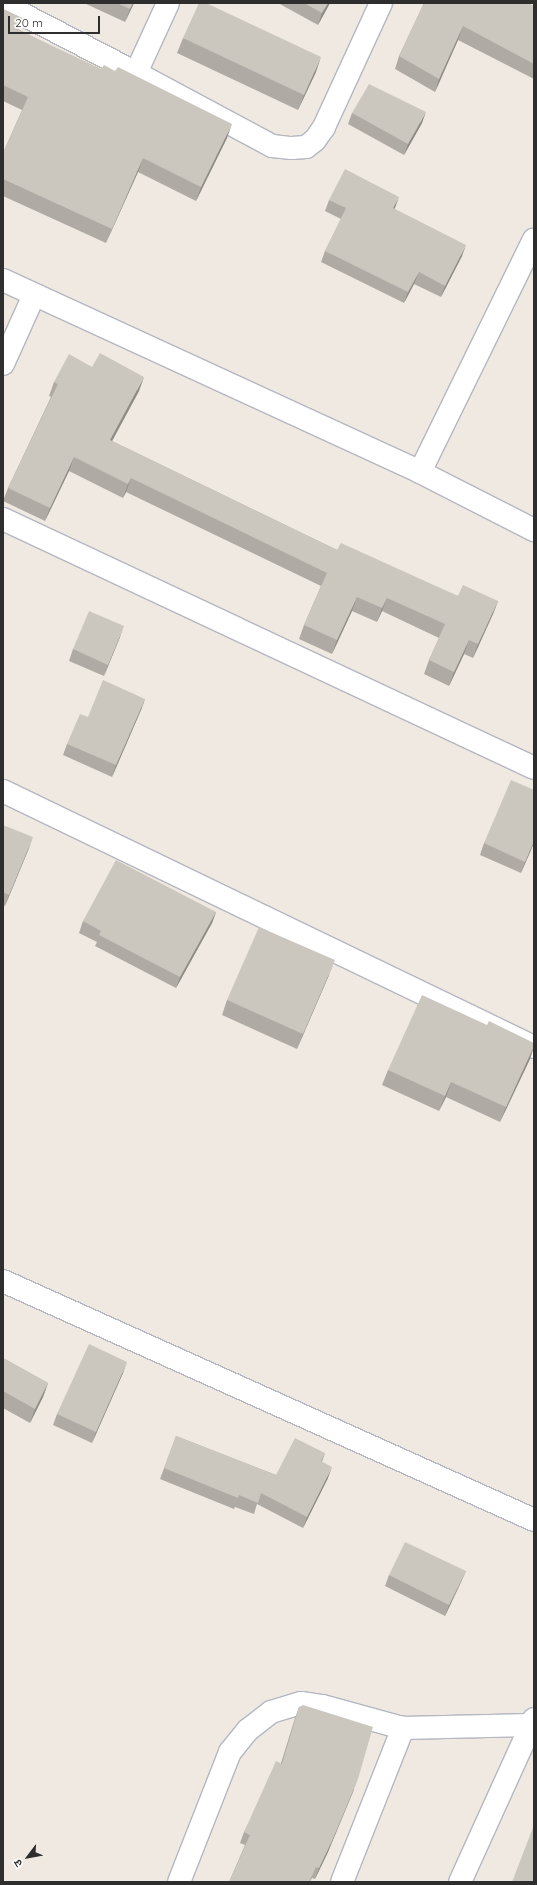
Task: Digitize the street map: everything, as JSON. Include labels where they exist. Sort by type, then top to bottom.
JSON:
[{"type":"street","points":[[136,72],[168,3]]},
{"type":"street","points":[[3,4],[136,72],[272,146],[292,148],[306,147],[315,140],[324,127],[380,3]]},
{"type":"street","points":[[420,472],[532,251]]},
{"type":"street","points":[[3,280],[420,472],[534,530]]},
{"type":"street","points":[[3,364],[34,295]]},
{"type":"street","points":[[3,519],[534,768]]},
{"type":"street","points":[[3,791],[534,1047]]},
{"type":"street","points":[[3,1281],[534,1520]]},
{"type":"street","points":[[179,1882],[230,1752],[248,1730],[271,1712],[301,1703],[323,1706],[403,1728],[533,1722],[460,1882]]},
{"type":"street","points":[[342,1882],[403,1728]]},
{"type":"building","points":[[117,3],[133,3],[130,9]]},
{"type":"building","points":[[199,3],[206,3],[321,57],[304,95],[183,38]]},
{"type":"building","points":[[304,3],[328,3],[322,13]]},
{"type":"building","points":[[424,3],[528,3],[534,6],[534,64],[463,26],[439,79],[399,56]]},
{"type":"building","points":[[3,9],[22,18],[17,29],[101,69],[104,65],[115,71],[118,67],[232,124],[201,187],[143,158],[112,229],[3,179],[3,153],[28,97],[3,85]]},
{"type":"building","points":[[369,84],[426,112],[408,144],[352,113]]},
{"type":"building","points":[[345,169],[399,197],[393,208],[466,245],[445,286],[419,272],[408,292],[325,251],[346,208],[329,200]]},
{"type":"building","points":[[100,353],[144,377],[110,440],[337,550],[341,543],[458,596],[463,585],[498,601],[478,644],[469,640],[454,672],[429,660],[445,624],[387,598],[382,608],[357,597],[337,640],[304,625],[327,573],[131,478],[128,484],[74,457],[50,508],[8,488],[58,384],[54,382],[69,354],[92,367]]},
{"type":"building","points":[[89,611],[124,626],[108,665],[73,649]]},
{"type":"building","points":[[103,680],[145,699],[116,765],[67,744],[80,714],[88,717]]},
{"type":"building","points":[[511,780],[534,790],[534,841],[525,862],[484,843]]},
{"type":"building","points":[[3,825],[33,837],[9,895],[3,892]]},
{"type":"building","points":[[116,860],[216,912],[180,977],[99,935],[101,931],[83,921]]},
{"type":"building","points":[[259,927],[335,960],[303,1034],[227,1000]]},
{"type":"building","points":[[422,995],[487,1025],[489,1021],[534,1043],[534,1046],[506,1107],[451,1082],[445,1096],[388,1070]]},
{"type":"building","points":[[89,1344],[127,1362],[96,1432],[57,1414]]},
{"type":"building","points":[[3,1358],[48,1383],[35,1409],[3,1391]]},
{"type":"building","points":[[176,1436],[276,1475],[295,1438],[325,1453],[321,1461],[332,1467],[307,1517],[261,1493],[258,1503],[239,1495],[238,1498],[164,1468]]},
{"type":"building","points":[[405,1542],[466,1571],[449,1605],[389,1575]]},
{"type":"building","points":[[303,1705],[373,1727],[358,1779],[332,1841],[319,1868],[316,1867],[309,1882],[229,1882],[250,1835],[244,1832],[276,1761],[282,1764],[299,1707]]},
{"type":"building","points":[[534,1825],[534,1882],[512,1882]]}]
